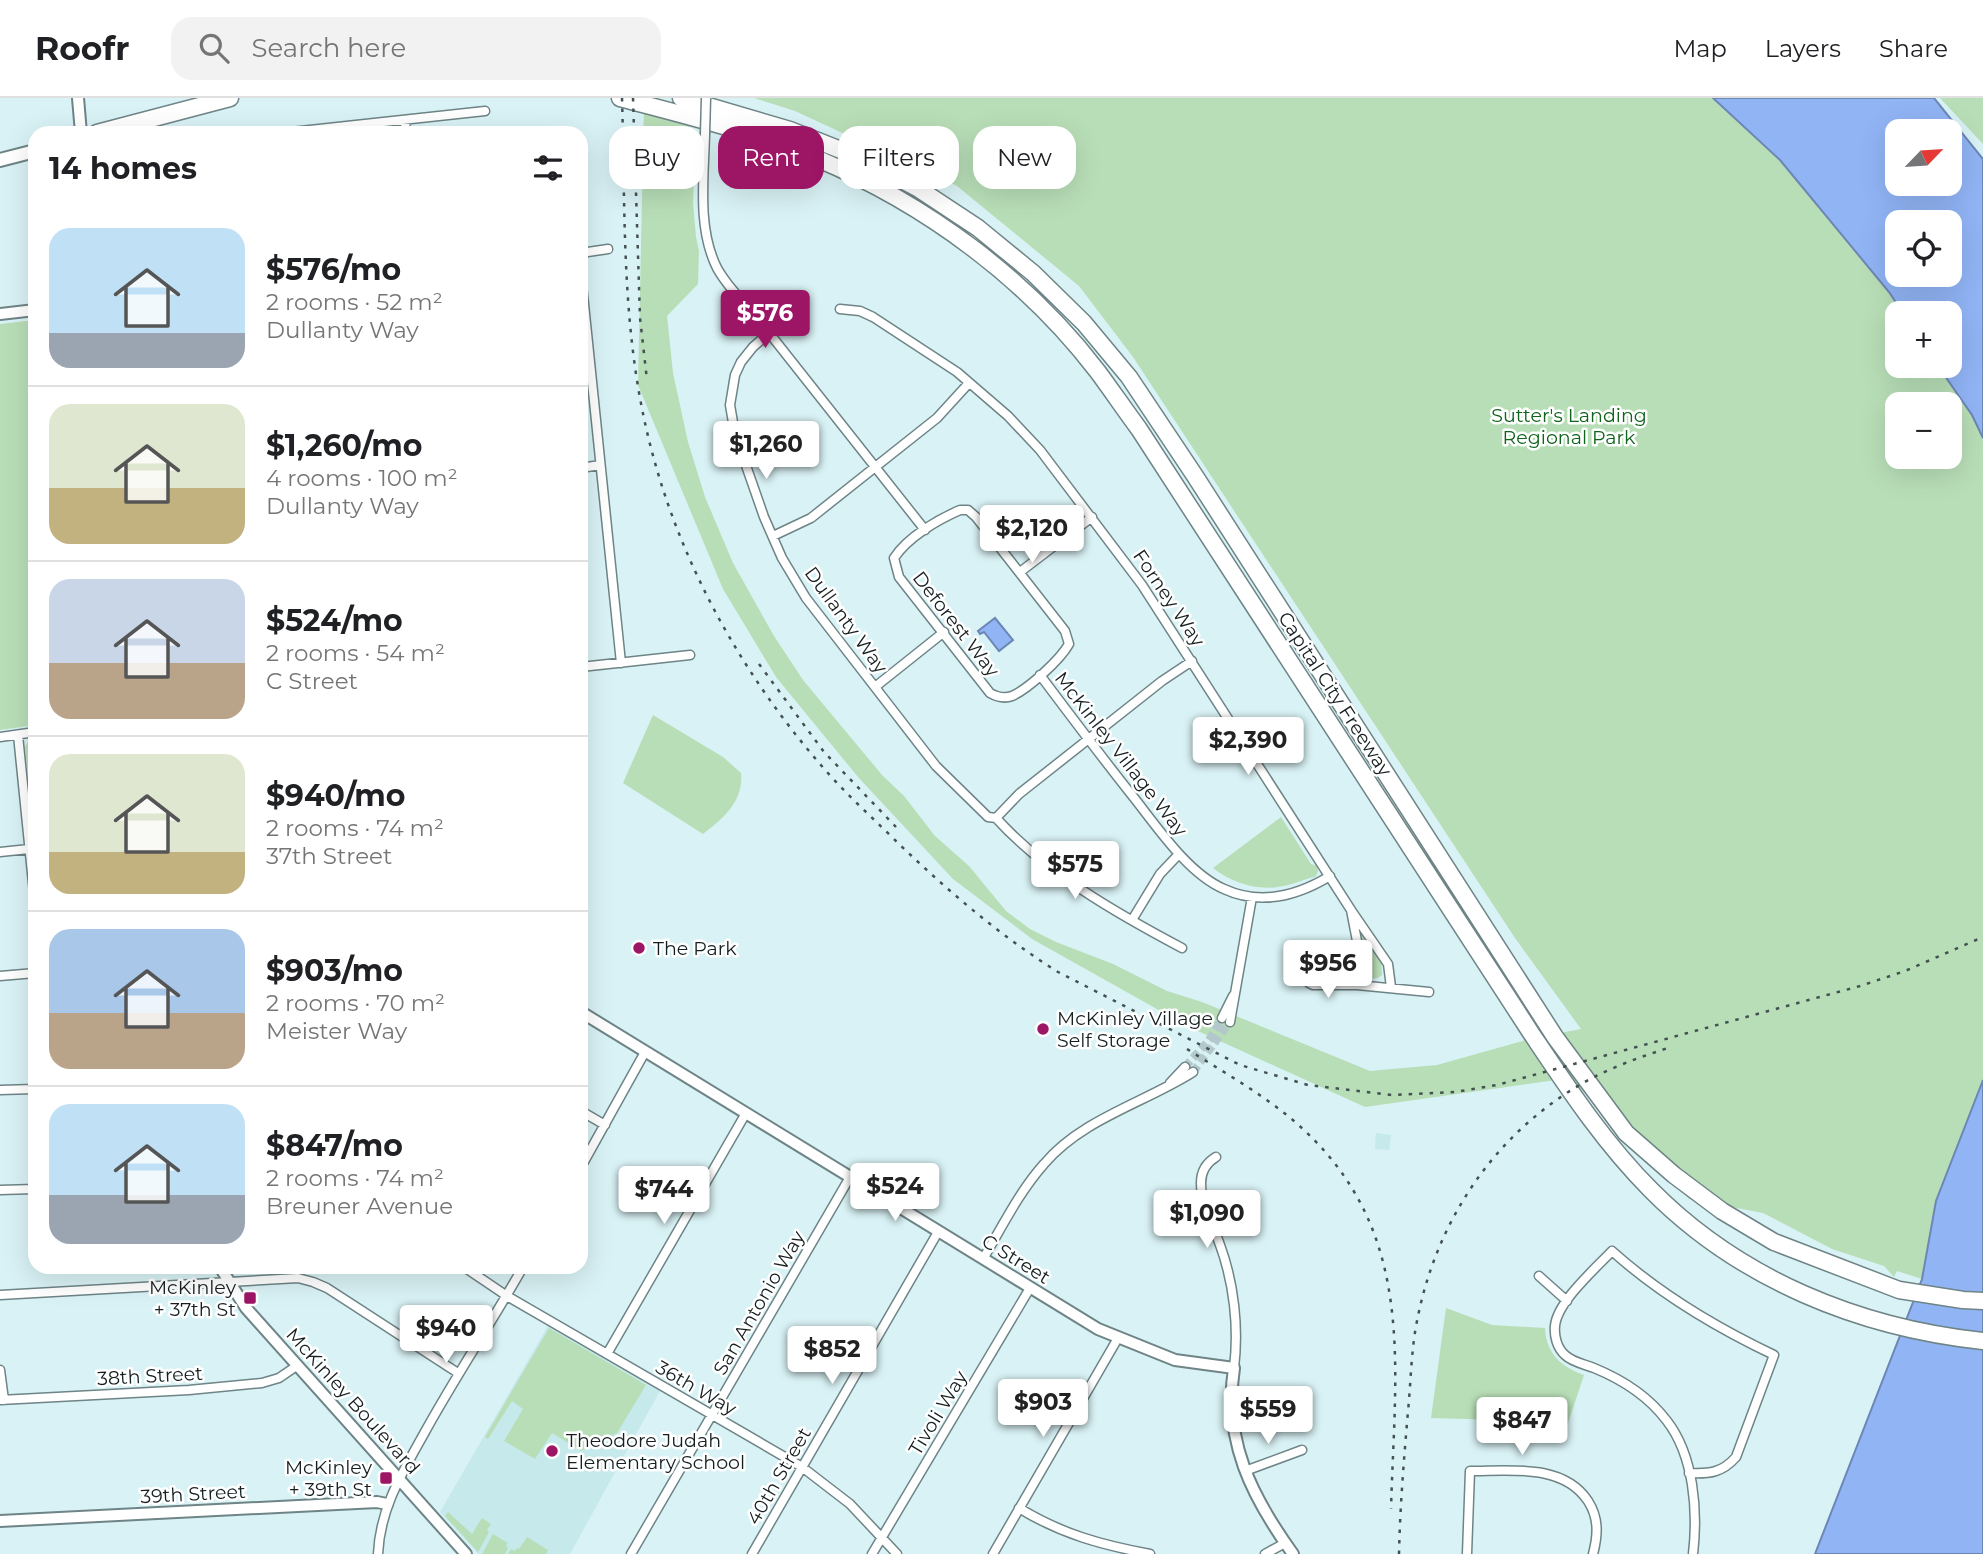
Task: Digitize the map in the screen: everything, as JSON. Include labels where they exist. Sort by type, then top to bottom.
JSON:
[{"type":"highway","points":[[124,126],[230,98]]},
{"type":"highway","name":"Capital City Freeway","points":[[620,98],[762,139],[818,159],[882,189],[952,233],[999,269],[1051,317],[1097,371],[1139,429],[1516,1011],[1583,1110],[1619,1154],[1668,1207],[1755,1271],[1796,1292],[1855,1314],[1907,1328],[1983,1341]]},
{"type":"highway","name":"Capital City Freeway","points":[[681,98],[790,130],[856,156],[919,189],[978,228],[1033,273],[1075,314],[1136,388],[1555,1037],[1626,1133],[1721,1211],[1763,1236],[1830,1265],[1899,1290],[1983,1301]]},
{"type":"main road","points":[[1,160],[28,152]]},
{"type":"street","points":[[78,98],[80,126]]},
{"type":"street","points":[[706,98],[705,221],[709,246],[725,281],[925,530]]},
{"type":"street","points":[[348,126],[485,111]]},
{"type":"street","points":[[405,120],[405,126]]},
{"type":"street","points":[[1,160],[28,158]]},
{"type":"street","points":[[588,252],[608,249]]},
{"type":"street","name":"Forney Way","points":[[840,309],[860,311],[873,317],[957,372],[1008,416],[1040,450],[1142,585],[1192,660],[1351,910],[1378,946],[1388,964],[1391,987]]},
{"type":"street","points":[[0,314],[28,311]]},
{"type":"street","name":"Dullanty Way","points":[[769,334],[748,353],[735,375],[730,405],[731,419],[760,506],[806,598],[936,766],[988,817],[996,818],[1020,845],[1103,903],[1182,948]]},
{"type":"street","points":[[588,345],[621,663]]},
{"type":"street","points":[[773,536],[811,518],[937,418],[968,383]]},
{"type":"street","points":[[588,467],[600,465]]},
{"type":"street","name":"McKinley Village Way","points":[[925,530],[950,514],[968,510],[1065,631],[1069,644],[1062,657],[1040,675],[1179,854],[1223,889],[1252,897]]},
{"type":"street","points":[[1020,572],[1092,517]]},
{"type":"street","name":"Deforest Way","points":[[925,530],[899,551],[894,558],[895,568],[899,577],[990,694],[1010,697],[1040,675]]},
{"type":"street","points":[[875,687],[944,632]]},
{"type":"street","points":[[588,666],[690,655]]},
{"type":"street","points":[[996,818],[1019,794],[1192,660]]},
{"type":"street","points":[[0,737],[28,734]]},
{"type":"street","points":[[18,735],[28,839]]},
{"type":"street","points":[[0,852],[28,849]]},
{"type":"street","points":[[1132,920],[1160,874],[1179,854]]},
{"type":"street","points":[[1226,1020],[1237,986],[1252,897],[1281,897],[1297,893],[1330,876]]},
{"type":"street","name":"Forney Way","points":[[1351,910],[1357,941],[1357,985]]},
{"type":"street","points":[[0,976],[28,974]]},
{"type":"street","points":[[1309,983],[1391,987],[1429,992]]},
{"type":"street","name":"C Street","points":[[588,1016],[1075,1316],[1118,1338],[1175,1360],[1234,1368]]},
{"type":"street","points":[[588,1155],[645,1052]]},
{"type":"street","points":[[983,1259],[1044,1163],[1067,1143],[1100,1121],[1168,1085],[1189,1070]]},
{"type":"street","points":[[0,1090],[28,1089]]},
{"type":"street","points":[[607,1354],[746,1113]]},
{"type":"street","points":[[588,1115],[605,1125]]},
{"type":"street","points":[[1216,1157],[1203,1169],[1201,1181],[1202,1194],[1221,1247],[1231,1286],[1236,1332],[1231,1390],[1233,1421],[1245,1471],[1270,1523],[1293,1554]]},
{"type":"street","name":"San Antonio Way","points":[[631,1554],[850,1177]]},
{"type":"street","points":[[0,1191],[28,1189]]},
{"type":"street","name":"40th Street","points":[[752,1554],[938,1231]]},
{"type":"street","points":[[1689,1473],[1711,1474],[1736,1457],[1774,1355],[1733,1336],[1677,1302],[1612,1251],[1559,1311],[1554,1329],[1559,1349],[1566,1357],[1635,1391],[1658,1411],[1679,1440],[1689,1473],[1695,1523],[1693,1554]]},
{"type":"street","name":"McKinley Boulevard","points":[[224,1274],[246,1308],[466,1554]]},
{"type":"street","name":"36th Way","points":[[474,1274],[507,1296],[802,1467],[850,1504],[897,1554]]},
{"type":"street","points":[[378,1554],[381,1524],[398,1479],[458,1373],[519,1274]]},
{"type":"street","points":[[1539,1276],[1567,1301]]},
{"type":"street","points":[[0,1295],[230,1284],[288,1278],[313,1282],[458,1373]]},
{"type":"street","name":"Tivoli Way","points":[[873,1554],[1030,1288]]},
{"type":"street","points":[[993,1554],[1118,1338]]},
{"type":"street","name":"38th Street","points":[[2,1400],[262,1383],[279,1378],[298,1365]]},
{"type":"street","points":[[0,1370],[2,1400]]},
{"type":"street","points":[[1245,1471],[1302,1450]]},
{"type":"street","points":[[1467,1554],[1470,1471],[1482,1471],[1545,1473],[1576,1487],[1591,1506],[1597,1523],[1593,1554]]},
{"type":"street","name":"39th Street","points":[[0,1521],[377,1502],[387,1504]]},
{"type":"street","points":[[1019,1508],[1051,1526],[1085,1540],[1150,1554]]},
{"type":"street","points":[[1265,1554],[1285,1543]]},
{"type":"shaded area","points":[[1376,1133],[1391,1135],[1389,1150],[1375,1149]]},
{"type":"shaded area","name":"Theodore Judah Elementary School","points":[[549,1324],[661,1389],[570,1554],[478,1554],[440,1512]]},
{"type":"green space","name":"Sutter's Landing Regional Park","points":[[754,98],[1713,98],[1780,160],[1895,301],[1885,301],[1885,378],[1946,378],[1956,392],[1885,392],[1885,469],[1962,469],[1962,401],[1983,438],[1983,1080],[1936,1201],[1922,1279],[1897,1271],[1894,1277],[1884,1266],[1832,1249],[1763,1213],[1689,1199],[1570,1078],[1365,1107],[1189,1027],[1032,939],[953,879],[858,777],[776,677],[723,589],[638,385],[642,189],[694,189],[699,251],[698,284],[667,316],[673,373],[688,442],[705,497],[733,563],[774,636],[803,680],[882,775],[904,796],[935,836],[969,866],[1006,911],[1030,929],[1056,942],[1113,964],[1167,991],[1202,1002],[1370,1071],[1437,1065],[1533,1038],[1581,1029],[1515,938],[1133,357],[1079,286],[959,188],[959,126],[838,126],[838,131],[795,111]]},
{"type":"green space","points":[[1940,98],[1983,98],[1983,144],[1962,119]]},
{"type":"green space","name":"Sutter's Landing Regional Park","points":[[644,104],[688,126],[644,126]]},
{"type":"green space","points":[[28,321],[28,726],[0,730],[0,324]]},
{"type":"green space","points":[[653,715],[723,757],[741,773],[736,801],[718,822],[703,834],[623,783]]},
{"type":"green space","points":[[28,741],[28,776],[25,747]]},
{"type":"green space","points":[[1281,817],[1311,864],[1317,866],[1315,877],[1268,888],[1240,883],[1213,868]]},
{"type":"green space","points":[[1358,924],[1381,960],[1382,975],[1378,978],[1370,979],[1363,969]]},
{"type":"green space","points":[[1446,1308],[1492,1325],[1545,1328],[1548,1345],[1556,1358],[1568,1368],[1584,1375],[1567,1426],[1539,1421],[1431,1418]]},
{"type":"green space","points":[[549,1328],[646,1385],[617,1433],[581,1451],[552,1433],[535,1459],[504,1441],[523,1409],[512,1401],[488,1439],[485,1437]]},
{"type":"green space","points":[[448,1512],[472,1534],[482,1518],[491,1524],[478,1552],[445,1516]]},
{"type":"green space","points":[[493,1534],[508,1543],[505,1554],[482,1554]]},
{"type":"green space","points":[[527,1537],[548,1550],[546,1554],[508,1554],[511,1549],[519,1549]]},
{"type":"water","points":[[1713,98],[1934,98],[1951,119],[1885,119],[1885,196],[1962,196],[1962,133],[1983,159],[1983,438],[1962,401],[1962,392],[1956,392],[1946,378],[1962,378],[1962,301],[1895,301],[1780,160]]},
{"type":"water","points":[[995,618],[1013,640],[999,651],[984,632],[980,634],[978,631]]},
{"type":"water","points":[[1983,1080],[1983,1554],[1815,1554],[1922,1279],[1936,1201]]},
{"type":"tunnel","points":[[1185,1067],[1209,1040],[1222,1018]]},
{"type":"tunnel","points":[[1193,1072],[1230,1022]]},
{"type":"railway","points":[[622,98],[627,286],[640,398],[651,450],[667,500],[708,598],[762,689],[835,781],[955,895],[1015,943],[1058,972],[1240,1065],[1308,1085],[1392,1095],[1455,1092],[1497,1085],[1860,986],[1905,971],[1983,937]]},
{"type":"railway","points":[[633,98],[640,318],[647,380]]},
{"type":"railway","points":[[759,664],[824,752],[896,827]]},
{"type":"railway","points":[[1399,1554],[1415,1332],[1426,1283],[1457,1211],[1477,1179],[1502,1149],[1529,1122],[1560,1098],[1594,1077],[1668,1048]]},
{"type":"railway","points":[[1187,1049],[1255,1092],[1294,1121],[1334,1162],[1362,1206],[1380,1252],[1391,1300],[1395,1350],[1391,1509]]},
{"type":"place","name":"The Park","points":[[639,948]]},
{"type":"place","name":"McKinley Village Self Storage","points":[[1043,1029]]},
{"type":"place","name":"McKinley + 37th St","points":[[250,1298]]},
{"type":"place","name":"Theodore Judah Elementary School","points":[[552,1451]]},
{"type":"place","name":"McKinley + 39th St","points":[[386,1478]]}]
